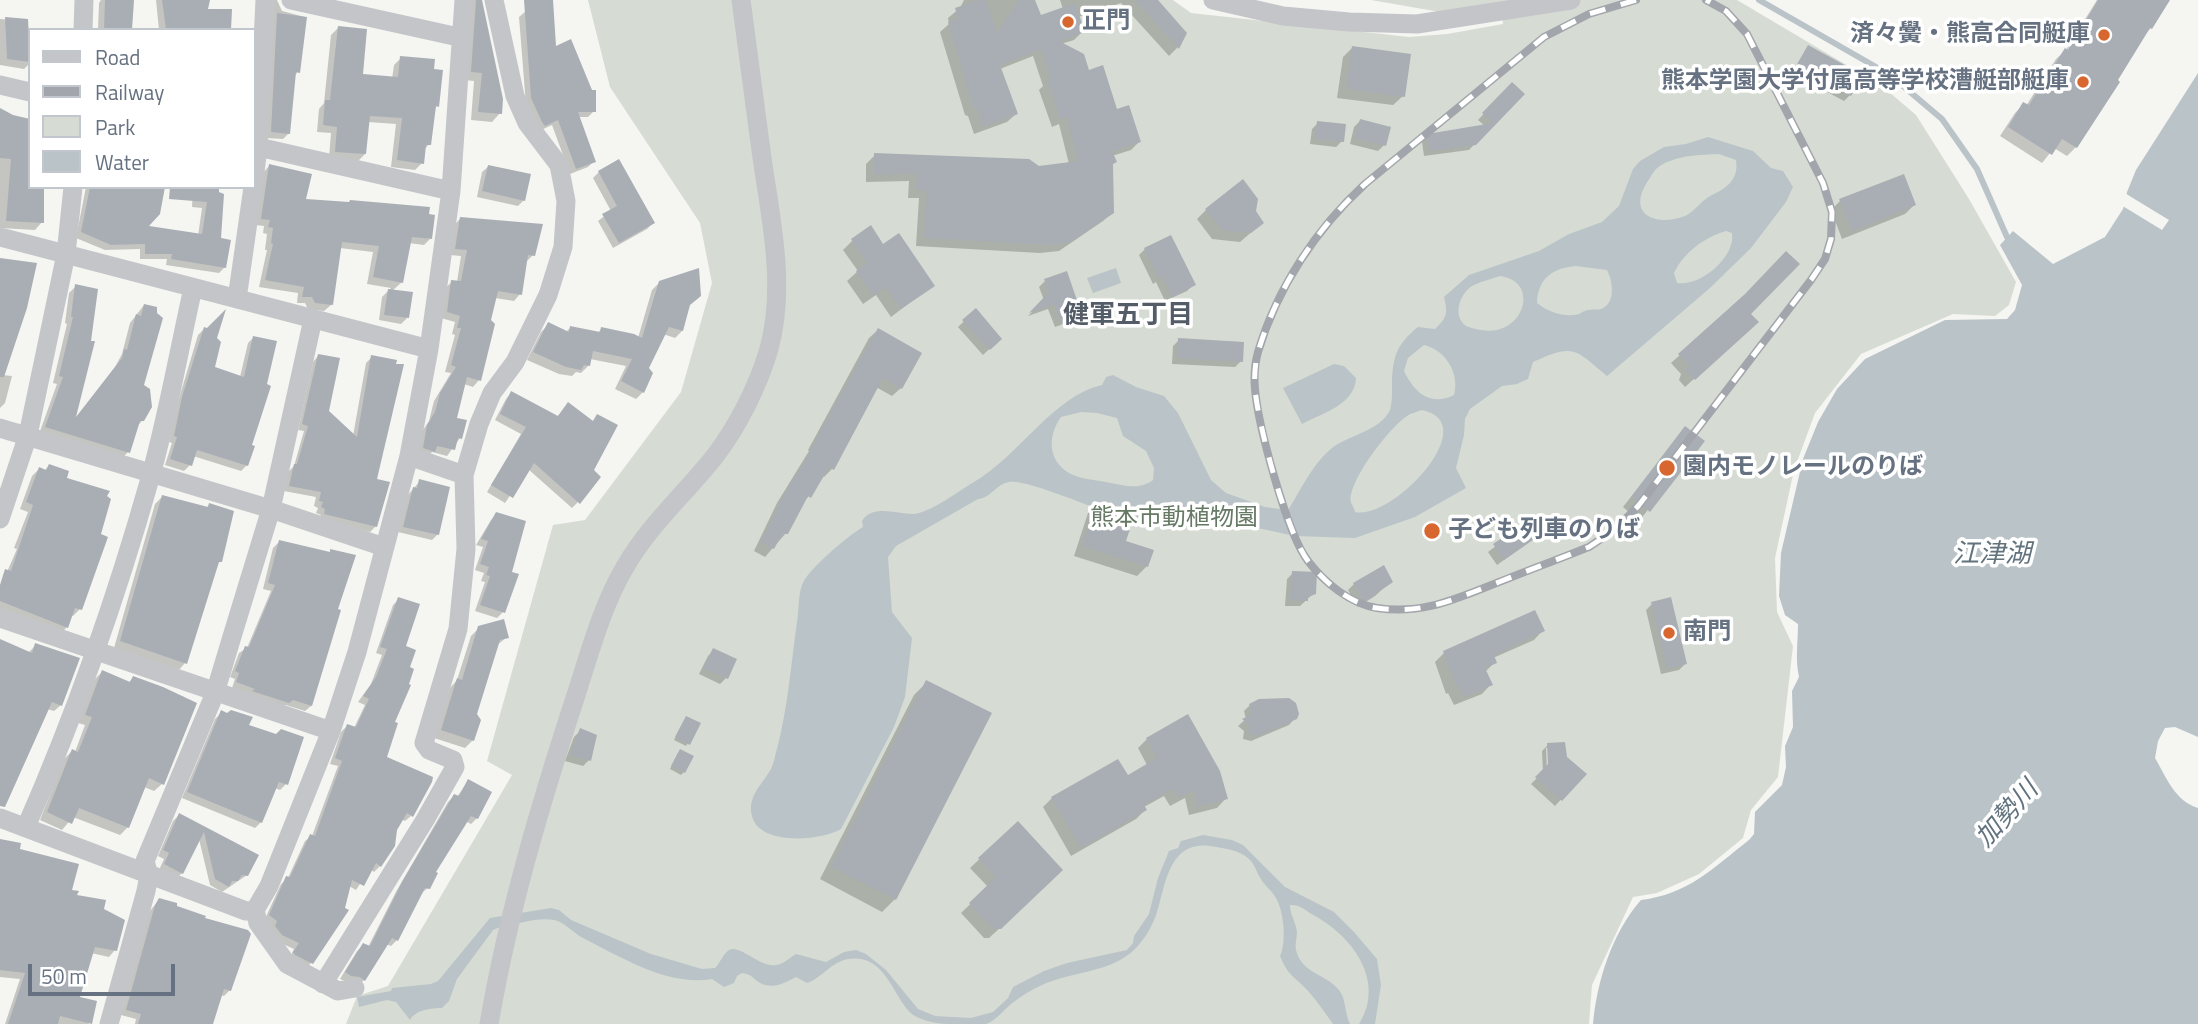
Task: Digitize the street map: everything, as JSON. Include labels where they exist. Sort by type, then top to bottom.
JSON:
[{"type":"street","points":[[83,28],[84,0]]},
{"type":"street","points":[[265,0],[256,146],[451,191]]},
{"type":"street","points":[[291,0],[463,38]]},
{"type":"street","points":[[355,988],[338,991],[288,964],[258,923],[255,910],[269,886],[331,731],[357,652],[409,456],[429,349],[451,191],[464,0]]},
{"type":"street","points":[[323,984],[455,767],[453,760],[429,750],[424,743],[458,629],[466,549],[464,475],[479,424],[492,393],[514,362],[548,295],[563,247],[566,201],[559,165],[527,123],[515,96],[494,0]]},
{"type":"street","points":[[489,1024],[497,978],[557,751],[608,601],[624,568],[645,535],[715,456],[735,426],[769,348],[777,299],[776,253],[741,0]]},
{"type":"street","points":[[1213,0],[1283,16],[1417,24],[1571,0]]},
{"type":"street","points":[[0,85],[28,92]]},
{"type":"street","points":[[0,519],[28,435],[66,254],[72,189]]},
{"type":"street","points":[[237,299],[253,189]]},
{"type":"street","points":[[0,237],[429,349]]},
{"type":"street","points":[[26,827],[97,653],[151,474],[193,288]]},
{"type":"street","points":[[109,1024],[149,875],[145,861],[215,693],[271,509],[313,318]]},
{"type":"street","points":[[0,428],[271,509],[384,547]]},
{"type":"street","points":[[409,456],[464,475]]},
{"type":"street","points":[[0,618],[331,731]]},
{"type":"street","points":[[0,818],[246,911],[255,910]]},
{"type":"green space","name":"熊本市動植物園","points":[[588,0],[1173,0],[1191,13],[1409,37],[1447,34],[1503,24],[1502,17],[1469,17],[1371,0],[1737,0],[1882,86],[1916,115],[1969,199],[2016,282],[2009,305],[1995,316],[1953,314],[1861,354],[1815,413],[1794,470],[1775,558],[1777,612],[1793,646],[1778,777],[1751,810],[1743,838],[1699,874],[1657,893],[1633,897],[1592,985],[1589,1024],[346,1024],[357,996],[388,986],[512,775],[487,761],[553,525],[585,520],[681,392],[712,283],[700,223],[610,87]]},
{"type":"water","name":"江津湖","points":[[2198,73],[2198,737],[2175,727],[2165,728],[2158,741],[2155,758],[2177,794],[2198,808],[2198,1024],[1593,1024],[1602,975],[1614,942],[1641,900],[1687,886],[1749,840],[1754,834],[1755,812],[1782,785],[1786,767],[1785,746],[1793,727],[1792,691],[1799,677],[1798,624],[1785,615],[1779,596],[1781,553],[1803,459],[1818,422],[1837,389],[1865,359],[1945,320],[2007,319],[2015,310],[2022,285],[2000,245],[2013,231],[2053,264],[2105,237],[2123,209],[2136,170]]},
{"type":"water","points":[[1708,137],[1753,151],[1771,168],[1783,171],[1793,187],[1786,202],[1751,248],[1710,288],[1607,376],[1580,355],[1566,351],[1557,352],[1533,362],[1528,379],[1502,386],[1470,409],[1465,419],[1456,468],[1466,488],[1415,517],[1355,538],[1295,536],[1239,524],[1233,528],[1218,528],[1160,524],[1116,515],[1030,485],[1004,483],[987,496],[896,546],[888,557],[892,612],[912,638],[905,697],[894,727],[841,829],[820,836],[792,838],[766,832],[757,826],[752,816],[752,802],[772,767],[781,733],[802,585],[820,562],[863,527],[862,521],[867,516],[879,511],[919,513],[944,501],[990,471],[1068,401],[1084,391],[1102,385],[1106,377],[1113,375],[1136,387],[1164,396],[1178,413],[1211,480],[1226,493],[1265,507],[1288,510],[1325,454],[1339,443],[1372,428],[1385,417],[1391,408],[1396,354],[1404,340],[1418,327],[1435,329],[1439,325],[1446,315],[1444,297],[1469,275],[1539,251],[1569,234],[1602,222],[1619,206],[1633,169],[1640,161],[1664,147]],"holes":[[[1719,154],[1736,160],[1734,178],[1685,216],[1662,220],[1646,214],[1641,208],[1640,200],[1657,168],[1666,162],[1697,155]],[[1726,231],[1732,233],[1728,252],[1706,275],[1686,283],[1677,283],[1674,273],[1678,265],[1689,252],[1710,237]],[[1576,266],[1607,270],[1612,286],[1609,302],[1601,309],[1586,310],[1574,315],[1557,313],[1541,306],[1537,303],[1540,287],[1548,276],[1560,269]],[[1500,276],[1513,280],[1523,297],[1517,318],[1508,326],[1496,330],[1466,326],[1459,316],[1460,304],[1465,292],[1474,285]],[[1424,345],[1432,348],[1450,364],[1455,379],[1454,395],[1430,398],[1418,391],[1404,371],[1408,358]],[[1422,410],[1439,418],[1443,433],[1438,450],[1426,469],[1390,502],[1371,511],[1355,512],[1351,502],[1352,493],[1362,469],[1391,431],[1407,416]],[[1081,412],[1117,418],[1123,436],[1146,451],[1154,468],[1153,480],[1130,486],[1087,479],[1069,473],[1062,468],[1053,454],[1052,439],[1061,417]]]},
{"type":"water","points":[[1116,268],[1121,283],[1093,293],[1087,278]]},
{"type":"water","points":[[1334,364],[1344,366],[1356,378],[1350,395],[1336,407],[1302,424],[1283,388]]},
{"type":"water","points":[[1203,835],[1232,840],[1243,845],[1285,887],[1334,912],[1354,932],[1377,959],[1381,985],[1375,1024],[1359,1024],[1369,992],[1367,977],[1353,948],[1342,936],[1303,908],[1290,905],[1297,932],[1296,950],[1300,960],[1336,987],[1343,997],[1350,1024],[1333,1024],[1283,963],[1280,956],[1284,934],[1280,908],[1252,862],[1237,852],[1210,846],[1196,846],[1178,857],[1167,877],[1151,927],[1139,945],[1125,957],[1115,963],[1054,980],[1039,987],[1018,999],[986,1024],[938,1023],[917,1017],[902,1002],[882,971],[862,959],[842,961],[807,983],[796,977],[778,985],[767,985],[742,973],[734,983],[724,987],[712,979],[678,978],[644,968],[581,937],[561,923],[548,919],[527,921],[493,930],[457,979],[449,1001],[442,1008],[419,1012],[410,1020],[396,1002],[387,1000],[359,1007],[357,997],[438,981],[490,918],[551,908],[559,910],[571,920],[651,954],[702,969],[715,968],[729,950],[734,949],[770,965],[782,963],[796,954],[826,962],[844,952],[856,950],[866,954],[886,970],[918,1009],[935,1016],[971,1018],[993,1012],[1008,998],[1013,987],[1044,971],[1067,963],[1127,950],[1149,914],[1158,878],[1169,851],[1178,848],[1181,841]]},
{"type":"pier","points":[[2123,192],[2169,220],[2162,230],[2121,205]]},
{"type":"building","points":[[105,0],[134,0],[132,28],[104,28]]},
{"type":"building","points":[[162,0],[210,0],[208,9],[232,9],[231,28],[166,28]]},
{"type":"building","points":[[476,0],[482,0],[503,99],[502,114],[478,112],[482,73],[471,72]]},
{"type":"building","points":[[524,0],[553,0],[556,46],[571,39],[592,90],[596,90],[596,112],[578,112],[596,162],[576,169],[558,120],[545,126],[531,98]]},
{"type":"building","points":[[986,0],[997,33],[1019,0],[1035,0],[1041,15],[1075,3],[1085,32],[1059,41],[1084,54],[1089,70],[1103,65],[1117,109],[1129,105],[1141,142],[1112,151],[1117,162],[1113,164],[1114,213],[1069,243],[1049,245],[924,238],[927,191],[916,190],[917,173],[874,175],[874,153],[1029,159],[1039,166],[1078,161],[1067,117],[1060,119],[1047,80],[1051,78],[1041,49],[1000,65],[1018,114],[983,127],[976,108],[973,107],[948,22],[958,19],[955,8]]},
{"type":"building","name":"正門","points":[[1135,0],[1158,0],[1187,33],[1179,49]]},
{"type":"building","points":[[2098,0],[2170,0],[2077,148],[2062,139],[2052,155],[2008,127],[2023,102],[2029,105],[2065,48],[2068,50]]},
{"type":"building","points":[[277,13],[307,17],[300,73],[296,72],[290,134],[271,132]]},
{"type":"building","points":[[5,17],[28,19],[28,62],[7,59]]},
{"type":"building","points":[[338,26],[367,29],[363,74],[398,77],[400,56],[435,59],[434,69],[443,70],[439,107],[436,106],[431,145],[426,145],[424,164],[397,160],[402,118],[370,116],[366,154],[335,152],[337,127],[323,125],[325,100],[330,100]]},
{"type":"building","points":[[1808,45],[1863,75],[1851,96],[1796,66]]},
{"type":"building","points":[[1352,46],[1411,54],[1405,97],[1346,89]]},
{"type":"building","points":[[1512,82],[1525,94],[1476,145],[1429,151],[1427,134],[1493,123],[1482,113]]},
{"type":"building","points":[[0,108],[28,119],[28,189],[44,189],[44,223],[6,221],[11,159],[0,158]]},
{"type":"building","points":[[1360,119],[1391,127],[1386,146],[1355,138]]},
{"type":"building","points":[[1317,121],[1346,124],[1344,142],[1315,139]]},
{"type":"building","points":[[619,159],[655,223],[619,243],[602,214],[617,206],[598,171]]},
{"type":"building","points":[[269,164],[312,174],[306,199],[430,207],[429,214],[435,215],[432,239],[412,237],[403,283],[373,277],[379,246],[342,242],[333,305],[315,303],[312,297],[302,297],[304,287],[265,280],[273,244],[273,228],[268,227],[270,220],[261,219]]},
{"type":"building","points":[[488,165],[531,174],[525,201],[482,191]]},
{"type":"building","points":[[1904,174],[1916,205],[1852,231],[1839,199]]},
{"type":"building","points":[[1243,179],[1258,199],[1256,211],[1264,223],[1251,233],[1222,230],[1205,209]]},
{"type":"building","points":[[90,189],[165,189],[160,214],[149,226],[202,234],[207,202],[169,199],[170,189],[219,189],[219,192],[224,194],[221,238],[231,240],[226,268],[171,259],[172,254],[145,254],[145,244],[111,245],[81,232]]},
{"type":"building","points":[[460,217],[543,224],[535,256],[528,255],[522,295],[498,291],[491,320],[495,324],[481,381],[467,377],[457,418],[467,420],[462,439],[458,438],[455,450],[437,446],[435,452],[423,448],[427,425],[435,412],[440,393],[456,367],[451,365],[461,328],[457,328],[460,316],[447,312],[451,280],[461,281],[467,250],[455,249]]},
{"type":"building","points":[[871,225],[883,244],[899,233],[935,286],[901,309],[886,287],[873,296],[856,271],[867,263],[851,239]]},
{"type":"building","points":[[1171,235],[1196,285],[1172,297],[1163,277],[1159,279],[1144,248]]},
{"type":"building","points":[[1786,251],[1800,264],[1751,314],[1759,322],[1695,380],[1686,371],[1689,365],[1678,354],[1745,294]]},
{"type":"building","points":[[0,258],[37,263],[27,308],[4,377],[0,377]]},
{"type":"building","points":[[699,268],[701,296],[690,305],[683,331],[669,327],[649,368],[653,373],[644,393],[621,381],[632,359],[593,351],[590,366],[584,365],[581,370],[566,367],[533,352],[548,322],[569,332],[570,326],[600,332],[601,327],[642,338],[659,281]]},
{"type":"building","points":[[1067,271],[1082,315],[1061,322],[1054,304],[1029,313],[1049,292],[1044,279]]},
{"type":"building","points":[[75,284],[98,289],[91,341],[95,341],[76,417],[122,358],[124,349],[127,350],[136,314],[141,316],[144,304],[157,307],[157,313],[163,318],[144,385],[150,389],[152,407],[144,421],[140,421],[130,453],[45,427],[63,377],[59,376],[73,317]]},
{"type":"building","points":[[388,289],[413,292],[409,318],[384,315]]},
{"type":"building","points":[[976,308],[1002,339],[990,350],[962,320]]},
{"type":"building","points":[[226,309],[217,338],[221,342],[215,367],[244,377],[253,336],[277,341],[267,384],[271,386],[248,466],[197,450],[192,466],[170,459],[177,437],[174,436],[182,397],[204,327],[207,328]]},
{"type":"building","points":[[878,328],[922,353],[902,389],[883,378],[834,470],[829,467],[811,498],[808,496],[788,534],[782,534],[774,549],[761,542],[785,493]]},
{"type":"building","points":[[1178,338],[1244,342],[1243,362],[1177,358]]},
{"type":"building","points":[[318,354],[340,358],[329,411],[357,437],[371,355],[397,360],[396,364],[404,364],[377,479],[390,482],[377,527],[324,514],[325,509],[321,507],[323,502],[319,501],[321,492],[289,486],[308,426],[302,424]]},
{"type":"building","points":[[511,391],[558,416],[568,402],[593,421],[597,414],[618,425],[594,470],[601,477],[580,504],[534,463],[513,498],[491,485],[526,427],[500,414]]},
{"type":"building","points":[[1685,426],[1705,441],[1650,512],[1631,497]]},
{"type":"building","points":[[49,464],[69,471],[67,478],[110,491],[107,496],[111,499],[101,534],[108,537],[82,610],[75,608],[68,628],[0,601],[0,585],[5,569],[11,571],[33,505],[26,502],[39,467],[46,470]]},
{"type":"building","points":[[419,479],[450,487],[439,535],[403,527],[413,487],[417,488]]},
{"type":"building","points":[[162,495],[208,507],[209,503],[234,511],[222,562],[219,562],[187,664],[120,641]]},
{"type":"building","points":[[1097,502],[1135,514],[1126,541],[1154,550],[1148,567],[1082,546]]},
{"type":"building","points":[[496,512],[526,521],[512,572],[519,574],[505,613],[480,605],[490,576],[486,575],[489,567],[480,564],[488,541],[481,539]]},
{"type":"building","points":[[1523,524],[1533,540],[1504,560],[1493,544]]},
{"type":"building","points":[[279,540],[356,555],[338,609],[341,610],[312,706],[293,700],[289,703],[252,691],[255,689],[236,682],[239,673],[235,671],[245,646],[249,647],[275,585],[268,583]]},
{"type":"building","points":[[1384,565],[1393,582],[1364,602],[1353,583]]},
{"type":"building","points":[[1292,571],[1317,572],[1316,594],[1308,597],[1308,601],[1290,600]]},
{"type":"building","points":[[398,597],[420,604],[406,646],[416,650],[410,667],[414,669],[409,684],[411,685],[395,722],[398,723],[387,757],[433,777],[432,782],[413,817],[407,813],[397,830],[395,846],[381,867],[376,863],[364,886],[352,880],[345,908],[349,910],[313,964],[295,955],[293,952],[299,943],[282,935],[275,926],[277,921],[269,915],[286,876],[290,877],[310,834],[315,836],[342,761],[335,758],[347,724],[356,727],[369,699],[363,696],[376,677],[387,649],[380,647]]},
{"type":"building","name":"南門","points":[[1671,597],[1687,664],[1667,669],[1651,602]]},
{"type":"building","points":[[1535,610],[1545,631],[1494,655],[1497,663],[1485,668],[1493,685],[1464,697],[1458,685],[1456,686],[1443,651]]},
{"type":"building","points":[[504,619],[509,638],[500,640],[477,714],[481,720],[474,741],[441,730],[457,678],[462,680],[478,626]]},
{"type":"building","points":[[0,639],[32,653],[35,643],[80,658],[62,706],[52,702],[5,807],[0,806]]},
{"type":"building","points":[[713,648],[737,659],[728,679],[703,668]]},
{"type":"building","points":[[102,670],[130,682],[133,676],[197,703],[164,785],[149,778],[129,828],[79,808],[72,824],[47,812],[72,749],[78,752],[92,717],[85,715]]},
{"type":"building","points":[[926,680],[992,713],[896,900],[831,867]]},
{"type":"building","points":[[1289,698],[1296,703],[1299,714],[1297,719],[1258,736],[1248,733],[1249,725],[1242,719],[1252,714],[1249,704],[1259,699]]},
{"type":"building","points":[[221,710],[227,713],[231,710],[253,717],[249,725],[276,734],[281,729],[304,737],[288,785],[279,782],[262,823],[187,792]]},
{"type":"building","points":[[1188,714],[1220,771],[1228,799],[1198,807],[1194,790],[1179,798],[1173,788],[1144,805],[1147,810],[1081,848],[1051,797],[1118,759],[1128,775],[1157,758],[1146,738]]},
{"type":"building","points":[[686,716],[701,723],[690,745],[675,737]]},
{"type":"building","points":[[580,728],[597,735],[591,761],[570,755]]},
{"type":"building","points":[[1565,742],[1567,757],[1587,774],[1562,801],[1535,777],[1548,764],[1547,743]]},
{"type":"building","points":[[680,749],[694,756],[685,773],[671,766]]},
{"type":"building","points":[[468,779],[492,792],[478,819],[471,816],[436,872],[438,873],[430,889],[425,888],[398,941],[392,938],[365,981],[351,976],[345,972],[363,943],[370,946],[402,882],[454,794],[459,796]]},
{"type":"building","points":[[179,813],[259,855],[248,876],[242,875],[238,881],[232,881],[229,887],[215,879],[204,832],[183,874],[164,864],[169,853],[163,850]]},
{"type":"building","points":[[1018,821],[1063,870],[1001,929],[993,929],[969,903],[996,877],[978,858]]},
{"type":"building","points":[[0,839],[21,843],[20,849],[79,864],[72,890],[79,891],[77,895],[106,900],[104,909],[125,920],[117,951],[95,947],[80,997],[97,1001],[92,1024],[60,1016],[58,1024],[8,1024],[25,973],[0,970]]},
{"type":"building","points":[[159,898],[177,903],[177,906],[206,916],[205,918],[248,930],[251,934],[231,991],[224,989],[213,1024],[138,1024],[141,1014],[126,1010]]},
{"type":"waterway","points":[[1759,0],[1890,75],[1942,119],[1977,169],[2012,243]]},
{"type":"railway","points":[[1636,0],[1589,14],[1544,37],[1365,184],[1330,220],[1315,240],[1276,305],[1258,352],[1255,375],[1257,406],[1268,452],[1291,528],[1308,561],[1338,591],[1357,602],[1394,610],[1440,604],[1589,547],[1603,538],[1639,505],[1825,259],[1831,239],[1832,212],[1823,183],[1747,34],[1726,11],[1706,0]]},
{"type":"place","name":"正門","points":[[1068,22]]},
{"type":"place","name":"済々黌・熊高合同艇庫","points":[[2104,35]]},
{"type":"place","name":"熊本学園大学付属高等学校漕艇部艇庫","points":[[2083,82]]},
{"type":"place","name":"園内モノレールのりば","points":[[1667,468]]},
{"type":"place","name":"子ども列車のりば","points":[[1432,531]]},
{"type":"place","name":"南門","points":[[1669,633]]},
{"type":"district","name":"健軍五丁目","points":[[1128,317]]},
{"type":"water label","name":"加勢川","points":[[2008,815]]}]
